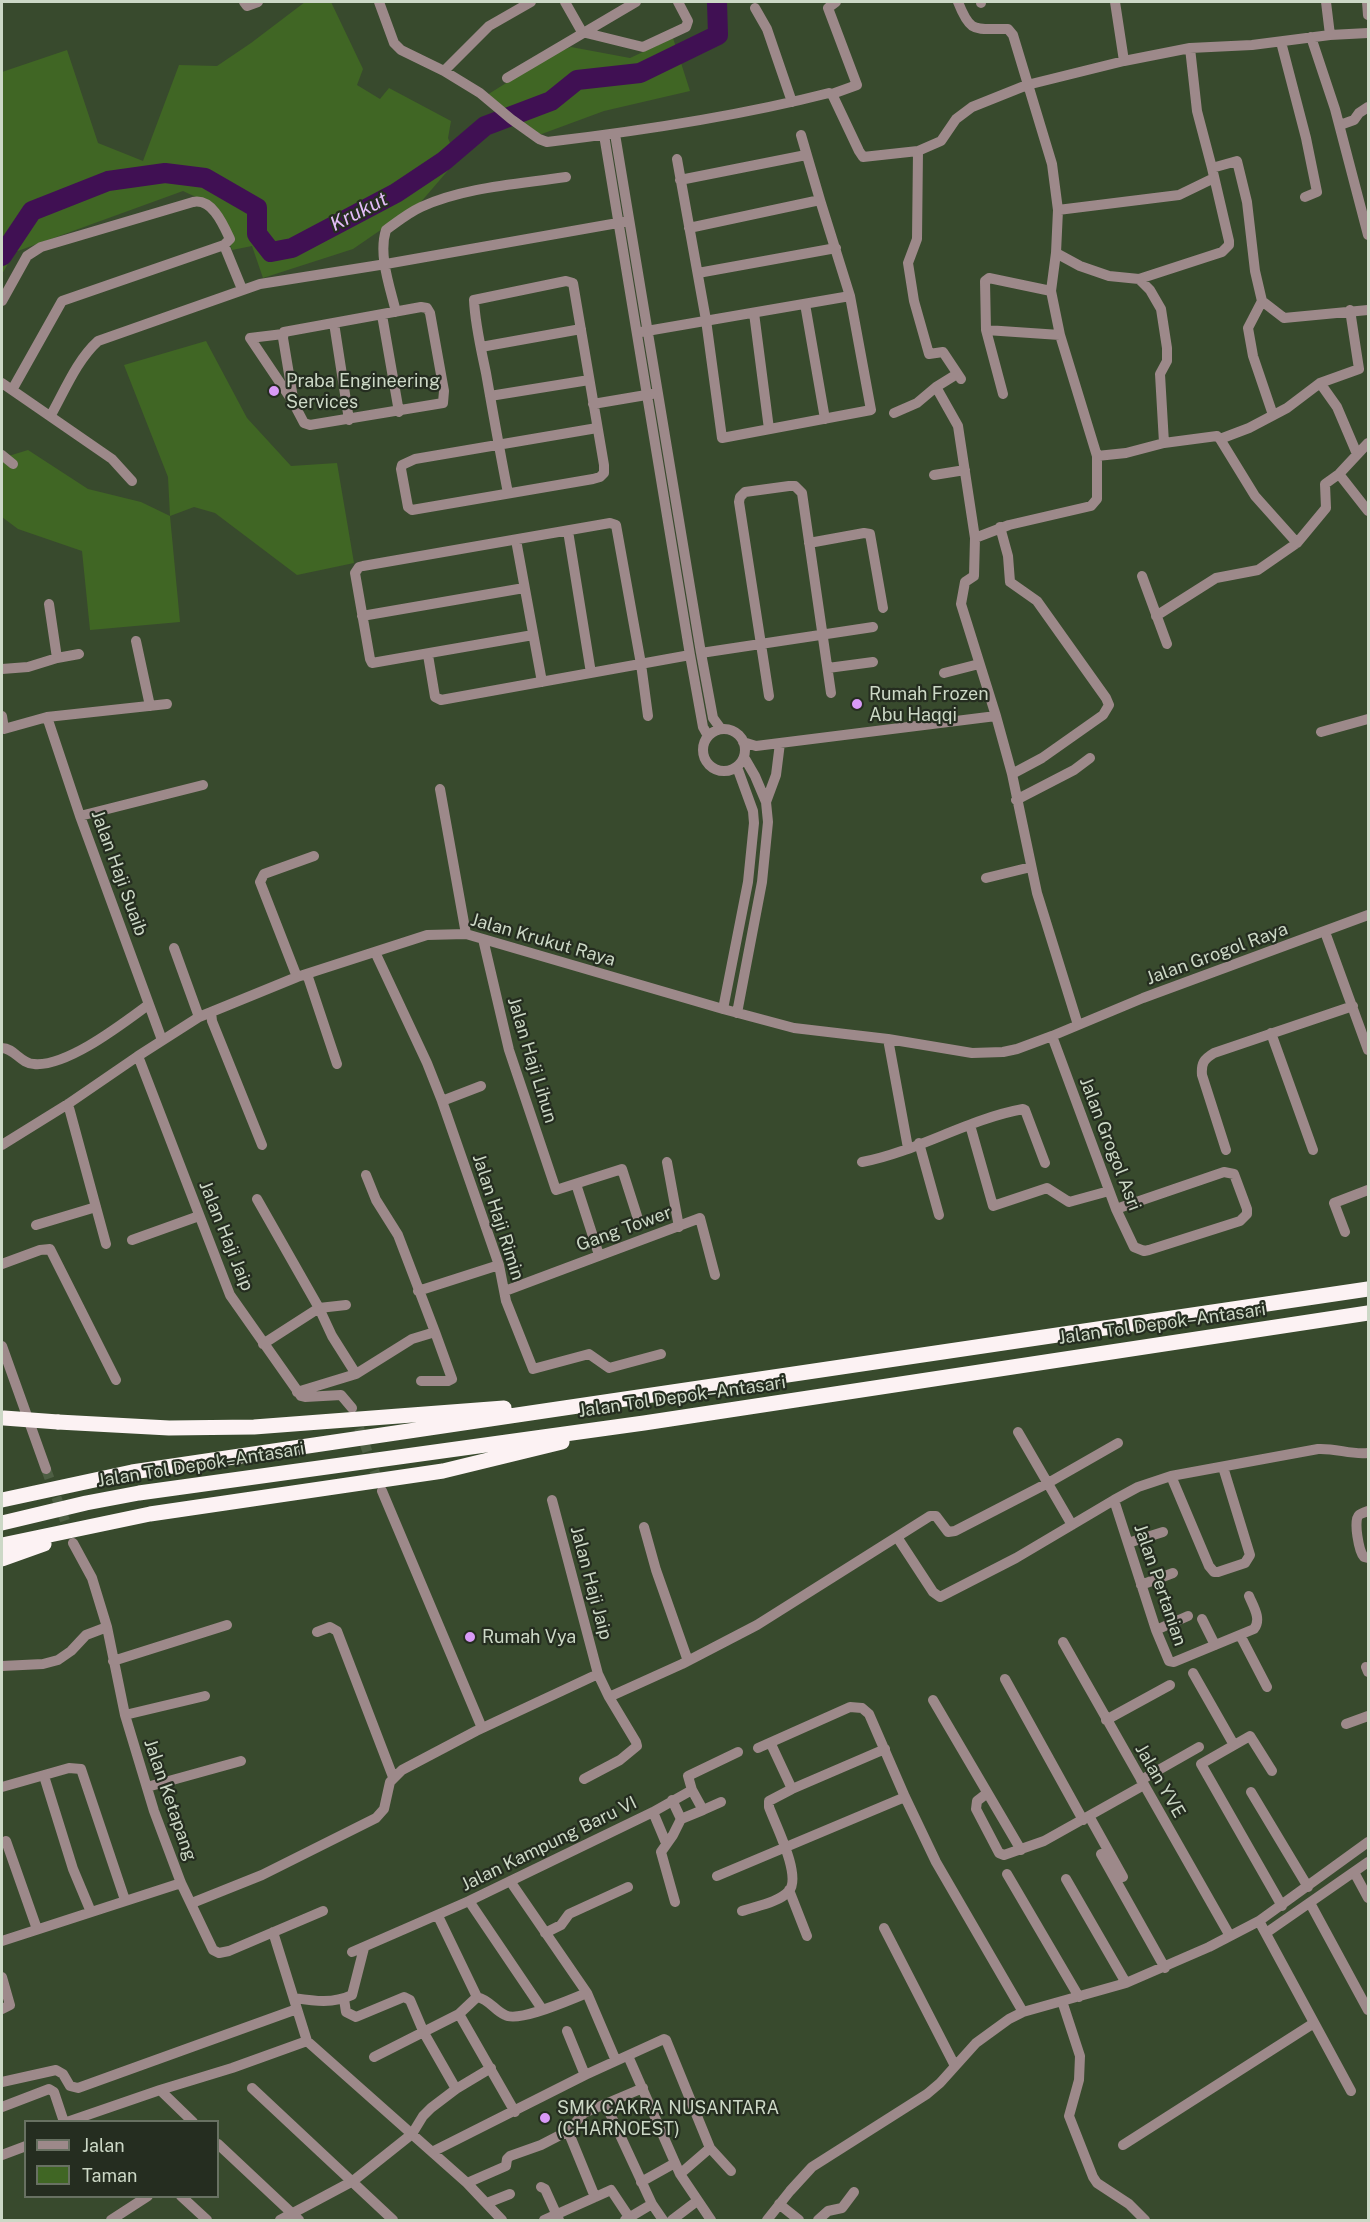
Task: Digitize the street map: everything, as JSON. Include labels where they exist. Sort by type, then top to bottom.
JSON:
[{"type":"highway","name":"Jalan Tol Depok–Antasari","points":[[2,1500],[132,1472],[1368,1289]]},
{"type":"highway","name":"Jalan Tol Depok–Antasari","points":[[2,1523],[139,1493],[644,1423],[1368,1313]]},
{"type":"highway","points":[[3,1418],[169,1428],[254,1426],[625,1400]]},
{"type":"highway","points":[[2,1545],[106,1522],[443,1471],[644,1423]]},
{"type":"highway","points":[[2,1559],[106,1522]]},
{"type":"street","points":[[244,2],[247,6],[258,2]]},
{"type":"street","points":[[380,2],[394,43],[401,50],[444,71],[480,93],[511,119],[547,142],[610,135],[792,102],[857,86],[828,8],[836,2]]},
{"type":"street","points":[[444,71],[489,26],[531,2]]},
{"type":"street","points":[[565,2],[582,32],[643,47],[686,27],[688,21],[678,2]]},
{"type":"street","points":[[507,78],[636,2]]},
{"type":"street","points":[[958,2],[966,22],[974,28],[1008,29],[1013,35],[1052,164],[1058,210],[1052,291],[1060,335],[1096,456],[1097,499],[1091,506],[1000,527],[975,538]]},
{"type":"street","points":[[1115,2],[1124,61]]},
{"type":"street","points":[[1326,2],[1330,35]]},
{"type":"street","points":[[1366,2],[1368,15]]},
{"type":"street","points":[[755,8],[767,29],[792,102]]},
{"type":"street","points":[[832,94],[858,152],[863,157],[918,151],[941,141],[956,119],[972,107],[1027,85],[1124,61],[1190,48],[1368,33]]},
{"type":"street","points":[[1311,37],[1340,125],[1368,235]]},
{"type":"street","points":[[1281,42],[1306,138],[1317,192],[1305,197]]},
{"type":"street","points":[[1056,253],[1099,273],[1139,279],[1202,260],[1226,249],[1229,241],[1197,111],[1190,48]]},
{"type":"street","points":[[1340,125],[1354,120],[1368,107]]},
{"type":"street","points":[[610,135],[677,539],[695,654],[703,727],[708,736]]},
{"type":"street","points":[[676,159],[706,320],[722,438],[869,412],[872,409],[850,296],[801,135]]},
{"type":"street","points":[[894,413],[917,403],[936,387],[959,376],[943,352],[929,354],[914,301],[908,263],[915,250],[917,239],[918,151]]},
{"type":"street","points":[[680,180],[806,155]]},
{"type":"street","points":[[1058,210],[1179,195],[1237,161],[1247,202],[1255,271],[1262,301],[1284,318],[1368,310]]},
{"type":"street","points":[[396,312],[383,243],[386,230],[420,207],[454,195],[566,177]]},
{"type":"street","points":[[689,228],[820,200]]},
{"type":"street","points":[[2,301],[27,256],[41,247],[193,202],[200,201],[207,204],[222,220],[230,239],[224,245],[62,301],[12,390]]},
{"type":"street","points":[[51,415],[82,361],[98,341],[242,289],[274,281],[386,264],[623,222]]},
{"type":"street","points":[[224,245],[242,289]]},
{"type":"street","points":[[698,273],[837,248]]},
{"type":"street","points":[[1003,394],[986,330],[986,279],[1052,291]]},
{"type":"street","points":[[1139,279],[1150,290],[1161,309],[1167,348],[1167,361],[1160,374],[1164,443]]},
{"type":"street","points":[[508,493],[499,445],[490,396],[481,346],[474,300],[567,281],[573,283],[605,471],[600,477],[412,510],[408,507],[401,468],[404,463],[415,459],[499,445],[597,428]]},
{"type":"street","points":[[642,332],[850,296]]},
{"type":"street","points":[[1262,301],[1248,327],[1253,356],[1273,415]]},
{"type":"street","points":[[805,304],[825,419]]},
{"type":"street","points":[[421,307],[427,308],[430,313],[443,403],[399,412],[306,425],[250,338],[382,315],[421,307]]},
{"type":"street","points":[[1220,439],[1249,428],[1287,408],[1320,383],[1359,369],[1350,310]]},
{"type":"street","points":[[754,313],[769,429]]},
{"type":"street","points":[[382,315],[399,412]]},
{"type":"street","points":[[334,323],[349,420]]},
{"type":"street","points":[[481,346],[581,330]]},
{"type":"street","points":[[986,330],[1060,335]]},
{"type":"street","points":[[283,334],[294,404]]},
{"type":"street","points":[[490,396],[589,380]]},
{"type":"street","points":[[2,383],[112,459],[132,481]]},
{"type":"street","points":[[1320,383],[1337,407],[1358,454]]},
{"type":"street","points":[[936,387],[958,426],[975,538],[974,576],[965,582],[961,604],[996,716],[1011,774],[1030,867],[1078,1025]]},
{"type":"street","points":[[593,404],[653,394]]},
{"type":"street","points":[[1096,456],[1126,453],[1164,443],[1217,436],[1255,496],[1297,543]]},
{"type":"street","points":[[1156,616],[1216,578],[1258,570],[1297,543],[1326,508],[1324,484],[1339,474],[1368,443]]},
{"type":"street","points":[[2,455],[13,464]]},
{"type":"street","points":[[934,476],[965,470]]},
{"type":"street","points":[[1339,474],[1368,511]]},
{"type":"street","points":[[769,696],[740,497],[746,492],[795,486],[802,493],[831,693]]},
{"type":"street","points":[[533,635],[372,663],[354,577],[359,567],[610,523],[616,525],[648,716]]},
{"type":"street","points":[[1000,527],[1008,556],[1010,582],[1043,608],[1109,705],[1103,715],[1050,752],[1011,774]]},
{"type":"street","points":[[568,531],[591,673]]},
{"type":"street","points":[[809,543],[864,533],[870,534],[882,608]]},
{"type":"street","points":[[516,540],[542,682]]},
{"type":"street","points":[[1142,576],[1167,644]]},
{"type":"street","points":[[362,616],[524,588]]},
{"type":"street","points":[[49,604],[57,658]]},
{"type":"street","points":[[428,655],[435,697],[441,700],[695,654],[873,627]]},
{"type":"street","points":[[136,641],[150,706]]},
{"type":"street","points":[[2,669],[28,668],[57,658],[79,654]]},
{"type":"street","points":[[695,654],[713,718],[721,729],[737,733],[767,806]]},
{"type":"street","points":[[828,668],[873,662]]},
{"type":"street","points":[[944,673],[980,664]]},
{"type":"street","points":[[2,717],[3,734],[47,717],[167,704]]},
{"type":"street","points":[[721,729],[708,736],[703,747],[703,754],[708,765],[719,771],[737,767],[744,750],[756,746],[996,716]]},
{"type":"street","name":"Jalan Haji Suaib","points":[[47,717],[80,816],[162,1040]]},
{"type":"street","points":[[1321,732],[1368,718]]},
{"type":"street","points":[[737,1013],[762,882],[767,806],[776,775],[780,743]]},
{"type":"street","points":[[1016,800],[1074,770],[1090,758]]},
{"type":"street","points":[[723,1010],[748,882],[754,823],[753,811],[737,767]]},
{"type":"street","points":[[80,816],[203,785]]},
{"type":"street","points":[[441,789],[466,934]]},
{"type":"street","points":[[753,811],[767,806]]},
{"type":"street","points":[[314,856],[264,873],[260,882],[302,975],[338,1064]]},
{"type":"street","points":[[986,878],[1030,867]]},
{"type":"street","name":"Jalan Grogol Raya","points":[[1078,1025],[1143,998],[1368,915]]},
{"type":"street","points":[[1325,932],[1368,1050]]},
{"type":"street","name":"Jalan Krukut Raya","points":[[2,1145],[199,1017],[302,975],[427,935],[466,934],[723,1010],[795,1028],[888,1039],[972,1053],[1010,1050],[1078,1025]]},
{"type":"street","name":"Jalan Haji Lihun","points":[[483,939],[509,1050],[556,1190],[576,1184]]},
{"type":"street","points":[[174,948],[199,1017]]},
{"type":"street","name":"Jalan Haji Rimin","points":[[375,952],[427,1063],[442,1101],[499,1265],[506,1301],[534,1369],[589,1354],[609,1368],[661,1354]]},
{"type":"street","points":[[1226,1150],[1202,1075],[1205,1058],[1353,1006]]},
{"type":"street","points":[[2,1048],[7,1048],[28,1064],[53,1062],[75,1053],[150,1009]]},
{"type":"street","points":[[211,1012],[262,1145]]},
{"type":"street","points":[[1271,1033],[1313,1150]]},
{"type":"street","name":"Jalan Grogol Asri","points":[[1052,1036],[1109,1191],[1116,1209],[1134,1247],[1144,1251],[1149,1250],[1245,1218],[1247,1209],[1234,1174],[1224,1172],[1116,1209]]},
{"type":"street","points":[[888,1039],[908,1148]]},
{"type":"street","name":"Jalan Haji Jaip","points":[[138,1056],[230,1295],[297,1392]]},
{"type":"street","points":[[442,1101],[481,1086]]},
{"type":"street","points":[[68,1104],[106,1244]]},
{"type":"street","points":[[862,1162],[883,1157],[970,1125],[1023,1109],[1045,1163]]},
{"type":"street","points":[[970,1125],[993,1206],[1046,1188],[1050,1188],[1062,1200],[1069,1202],[1109,1191]]},
{"type":"street","points":[[920,1143],[939,1215]]},
{"type":"street","points":[[667,1162],[679,1227]]},
{"type":"street","points":[[599,1255],[576,1184],[622,1169],[638,1219]]},
{"type":"street","points":[[366,1174],[376,1200],[398,1236],[452,1379],[422,1381]]},
{"type":"street","points":[[1345,1232],[1334,1203],[1368,1190]]},
{"type":"street","points":[[257,1199],[319,1308],[332,1336],[356,1374]]},
{"type":"street","points":[[36,1224],[96,1207]]},
{"type":"street","points":[[132,1240],[199,1216]]},
{"type":"street","name":"Gang Tower","points":[[505,1291],[700,1218],[715,1275]]},
{"type":"street","points":[[2,1264],[40,1250],[50,1249],[116,1380]]},
{"type":"street","points":[[418,1291],[499,1265]]},
{"type":"street","points":[[263,1344],[319,1308],[346,1305]]},
{"type":"street","points":[[297,1392],[356,1374],[412,1339],[435,1332]]},
{"type":"street","points":[[2,1346],[46,1469]]},
{"type":"street","points":[[297,1392],[303,1397],[341,1395],[352,1408]]},
{"type":"street","points":[[1018,1432],[1072,1525]]},
{"type":"street","points":[[609,1697],[758,1625],[932,1515],[936,1516],[948,1532],[952,1532],[1048,1483],[1118,1443]]},
{"type":"street","points":[[897,1537],[933,1592],[940,1597],[1016,1558],[1138,1487],[1171,1476],[1318,1449],[1334,1449],[1352,1454],[1368,1453]]},
{"type":"street","points":[[1171,1476],[1209,1566],[1214,1572],[1218,1572],[1245,1563],[1250,1555],[1223,1467]]},
{"type":"street","points":[[382,1491],[482,1728]]},
{"type":"street","name":"Jalan Haji Jaip","points":[[552,1500],[598,1674],[637,1746],[626,1756],[584,1779]]},
{"type":"street","name":"Jalan Pertanian","points":[[1114,1500],[1156,1630],[1167,1659],[1171,1662],[1254,1629],[1258,1617],[1249,1596]]},
{"type":"street","points":[[1368,1511],[1360,1514],[1357,1519],[1359,1550],[1364,1557],[1368,1558]]},
{"type":"street","points":[[644,1527],[656,1570],[688,1660]]},
{"type":"street","points":[[1128,1544],[1163,1532]]},
{"type":"street","name":"Jalan Ketapang","points":[[73,1543],[92,1578],[107,1627],[125,1715],[147,1787],[181,1882],[210,1945],[216,1952],[229,1951],[323,1911]]},
{"type":"street","points":[[1141,1585],[1173,1573]]},
{"type":"street","points":[[1156,1630],[1188,1616]]},
{"type":"street","points":[[1202,1619],[1215,1645]]},
{"type":"street","points":[[113,1661],[227,1625]]},
{"type":"street","points":[[2,1666],[43,1664],[58,1660],[71,1652],[86,1635],[107,1627]]},
{"type":"street","points":[[317,1632],[330,1627],[337,1631],[393,1777]]},
{"type":"street","points":[[1240,1635],[1267,1688]]},
{"type":"street","name":"Jalan YVE","points":[[1063,1642],[1230,1936]]},
{"type":"street","points":[[1193,1673],[1234,1745]]},
{"type":"street","points":[[192,1903],[262,1875],[376,1818],[384,1809],[393,1777],[402,1770],[482,1728],[598,1674]]},
{"type":"street","points":[[1005,1679],[1123,1877]]},
{"type":"street","points":[[1106,1720],[1170,1685]]},
{"type":"street","points":[[125,1715],[205,1696]]},
{"type":"street","points":[[933,1701],[1020,1850]]},
{"type":"street","points":[[758,1748],[850,1707],[857,1707],[870,1714],[905,1797],[936,1862],[1023,2012]]},
{"type":"street","points":[[1346,1724],[1368,1716]]},
{"type":"street","points":[[1272,1771],[1250,1736],[1201,1764],[1282,1906]]},
{"type":"street","points":[[771,1743],[792,1789]]},
{"type":"street","points":[[986,1794],[977,1801],[976,1809],[999,1853],[1008,1855],[1044,1841],[1086,1818],[1198,1747]]},
{"type":"street","points":[[807,1936],[789,1890],[793,1874],[785,1847],[768,1807],[769,1801],[885,1749]]},
{"type":"street","points":[[703,1810],[692,1791],[688,1776],[738,1752]]},
{"type":"street","points":[[147,1787],[241,1761]]},
{"type":"street","points":[[2,1787],[69,1768],[81,1769],[125,1900]]},
{"type":"street","points":[[44,1776],[73,1869],[91,1912]]},
{"type":"street","name":"Jalan Kampung Baru VI","points":[[352,1953],[438,1916],[692,1791]]},
{"type":"street","points":[[1251,1792],[1308,1887]]},
{"type":"street","points":[[717,1876],[905,1797]]},
{"type":"street","points":[[672,1800],[681,1819]]},
{"type":"street","points":[[675,1902],[661,1852],[681,1819],[721,1802]]},
{"type":"street","points":[[653,1812],[666,1843]]},
{"type":"street","points":[[6,1840],[37,1929]]},
{"type":"street","points":[[767,2220],[812,2167],[927,2094],[972,2047],[994,2028],[1023,2012],[1126,1983],[1165,1968],[1230,1936],[1282,1906],[1368,1842]]},
{"type":"street","points":[[1101,1854],[1165,1968]]},
{"type":"street","points":[[1266,1933],[1368,1862]]},
{"type":"street","points":[[1354,1872],[1368,1898]]},
{"type":"street","points":[[1007,1874],[1079,1997]]},
{"type":"street","points":[[1066,1879],[1126,1983]]},
{"type":"street","points":[[510,1881],[587,1993],[616,2061]]},
{"type":"street","points":[[2,1941],[181,1882]]},
{"type":"street","points":[[545,1933],[561,1925],[569,1914],[627,1887]]},
{"type":"street","points":[[742,1911],[764,1904],[789,1890]]},
{"type":"street","points":[[469,1901],[542,2009]]},
{"type":"street","points":[[1310,1903],[1368,2010]]},
{"type":"street","points":[[438,1916],[477,1997],[486,2000],[503,2015],[511,2018],[587,1993]]},
{"type":"street","points":[[1259,1921],[1351,2091]]},
{"type":"street","points":[[884,1928],[955,2066]]},
{"type":"street","points":[[273,1932],[308,2041],[432,2152],[473,2180],[487,2203],[502,2220]]},
{"type":"street","points":[[2,2082],[56,2070],[63,2074],[70,2086],[78,2088],[295,2004],[344,1999],[352,1995],[364,1948]]},
{"type":"street","points":[[2,1977],[10,2005],[2,2009]]},
{"type":"street","points":[[374,2057],[459,2014],[477,1997]]},
{"type":"street","points":[[344,1999],[346,2012],[356,2017],[404,1998],[410,2000],[424,2033],[456,2089]]},
{"type":"street","points":[[1062,2001],[1080,2056],[1079,2080],[1069,2116],[1071,2126],[1097,2183],[1129,2204],[1145,2220]]},
{"type":"street","points":[[459,2014],[515,2112]]},
{"type":"street","points":[[1123,2145],[1314,2023]]},
{"type":"street","points":[[567,2031],[585,2075]]},
{"type":"street","points":[[432,2152],[660,2039],[666,2040],[710,2148],[731,2171]]},
{"type":"street","points":[[69,2120],[232,2068],[308,2041]]},
{"type":"street","points":[[628,2056],[680,2174],[711,2220]]},
{"type":"street","points":[[280,2220],[296,2217],[353,2181],[412,2134],[423,2116],[456,2089],[491,2068]]},
{"type":"street","points":[[252,2088],[393,2220]]},
{"type":"street","points":[[473,2180],[506,2166],[510,2156],[541,2145],[568,2131],[584,2113],[644,2088]]},
{"type":"street","points":[[2,2107],[49,2089],[54,2092],[65,2120]]},
{"type":"street","points":[[160,2090],[192,2120]]},
{"type":"street","points":[[606,2105],[641,2182],[663,2220]]},
{"type":"street","points":[[90,2114],[99,2120]]},
{"type":"street","points":[[568,2131],[595,2196]]},
{"type":"street","points":[[219,2145],[296,2217]]},
{"type":"street","points":[[2,2155],[24,2147]]},
{"type":"street","points":[[680,2174],[710,2148]]},
{"type":"street","points":[[641,2182],[675,2163]]},
{"type":"street","points":[[541,2187],[545,2189],[557,2218]]},
{"type":"street","points":[[544,2220],[557,2218],[595,2196],[611,2190],[627,2219],[652,2204]]},
{"type":"street","points":[[818,2220],[828,2211],[842,2208],[854,2192]]},
{"type":"street","points":[[487,2203],[510,2194]]},
{"type":"street","points":[[111,2220],[145,2198]]},
{"type":"street","points":[[183,2198],[207,2220]]},
{"type":"street","points":[[672,2220],[697,2200]]},
{"type":"street","points":[[779,2204],[800,2220]]},
{"type":"green space","points":[[305,2],[331,2],[363,69],[357,85],[380,99],[389,88],[451,121],[448,138],[457,160],[420,203],[353,249],[263,278],[252,246],[232,250],[221,219],[211,207],[183,191],[15,252],[2,274],[2,72],[67,50],[98,143],[143,161],[179,65],[217,66]]},
{"type":"green space","points":[[673,38],[690,91],[604,111],[539,135],[487,95],[551,55],[571,47],[630,58]]},
{"type":"green space","points":[[206,341],[247,418],[291,466],[337,463],[354,563],[297,575],[215,513],[194,507],[170,516],[168,477],[124,365]]},
{"type":"green space","points":[[28,450],[88,489],[141,502],[170,516],[180,622],[90,630],[82,551],[18,529],[2,517],[2,458]]},
{"type":"waterway","name":"Krukut","points":[[2,256],[32,211],[108,181],[165,173],[205,178],[257,208],[257,234],[271,252],[292,248],[396,193],[444,161],[485,126],[551,101],[577,80],[640,73],[718,35],[717,2]]},
{"type":"tunnel","points":[[354,1414],[380,1487]]},
{"type":"tunnel","points":[[46,1469],[71,1537]]},
{"type":"place","name":"Praba Engineering Services","points":[[274,391]]},
{"type":"place","name":"Rumah Frozen Abu Haqqi","points":[[857,704]]},
{"type":"place","name":"Rumah Vya","points":[[470,1637]]},
{"type":"place","name":"SMK CAKRA NUSANTARA (CHARNOEST)","points":[[545,2118]]}]
